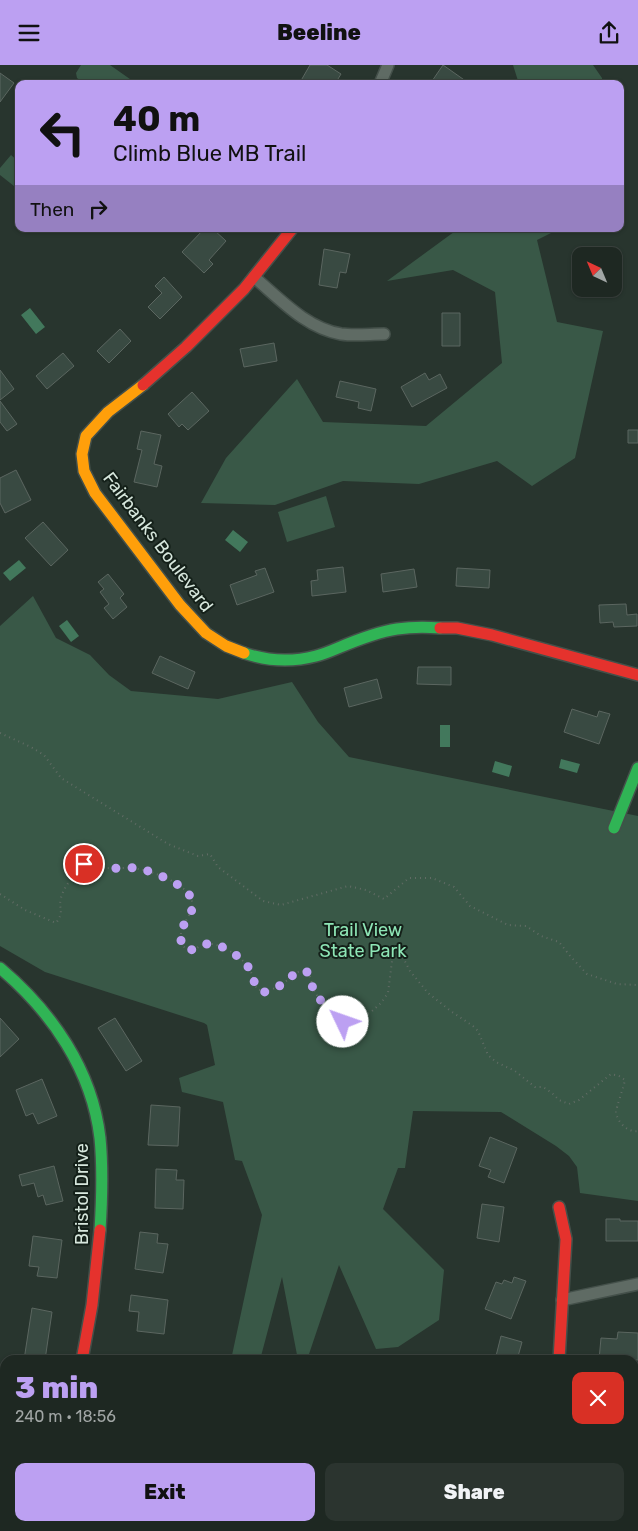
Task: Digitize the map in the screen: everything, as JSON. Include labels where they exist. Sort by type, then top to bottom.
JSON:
[{"type":"street","points":[[382,80],[388,65]]},
{"type":"street","name":"Fairbanks Boulevard","points":[[290,232],[244,289],[186,347],[108,412],[86,436],[82,453],[84,471],[95,493],[180,605],[206,633],[226,646],[258,658],[276,660],[317,656],[361,639],[397,629],[421,627],[457,629],[492,635],[638,675]]},
{"type":"street","points":[[254,277],[309,323],[321,329],[348,335],[384,334]]},
{"type":"street","points":[[614,828],[638,768]]},
{"type":"street","name":"Bristol Drive","points":[[0,968],[43,1008],[60,1032],[82,1074],[95,1109],[102,1147],[100,1245],[94,1295],[83,1355]]},
{"type":"street","points":[[559,1207],[566,1239],[559,1355]]},
{"type":"street","points":[[562,1300],[638,1284]]},
{"type":"path","points":[[0,733],[44,755],[62,779],[168,844],[198,856],[210,854],[218,867],[263,901],[281,905],[348,886],[366,890],[384,899],[409,878],[432,878],[454,887],[470,906],[508,925],[526,927],[541,936],[559,942],[570,957],[587,974],[617,984],[638,985]]},
{"type":"path","points":[[0,894],[50,922],[56,923],[62,909],[60,899],[73,876],[84,864],[92,863],[110,869],[124,867],[146,871],[170,880],[190,895],[193,902],[188,919],[182,927],[181,945],[192,949],[207,944],[231,951],[249,968],[257,989],[265,992],[281,985],[298,971],[304,970],[309,973],[314,993],[343,1022],[353,1022],[370,1012],[388,993],[393,953],[397,946],[410,971],[428,993],[478,1031],[488,1055],[496,1063],[514,1071],[535,1087],[543,1087],[559,1100],[569,1104],[587,1094],[611,1074],[625,1080],[616,1111],[626,1129],[633,1132],[638,1131]]},
{"type":"green space","points":[[81,65],[110,65],[131,80],[80,80],[76,73]]},
{"type":"green space","points":[[513,65],[593,65],[602,78],[602,80],[518,80]]},
{"type":"green space","points":[[11,155],[15,158],[15,187],[0,175],[0,168]]},
{"type":"green space","points":[[454,232],[553,232],[537,240],[557,322],[603,331],[575,458],[532,486],[497,461],[419,484],[343,481],[275,505],[201,503],[226,458],[297,379],[323,422],[426,426],[502,363],[495,292],[453,270],[387,281]]},
{"type":"green space","points":[[326,496],[335,527],[287,542],[278,512]]},
{"type":"green space","name":"Trail View State Park","points":[[33,596],[56,638],[90,655],[109,675],[131,691],[218,699],[292,682],[318,722],[349,757],[638,816],[638,1201],[580,1193],[577,1167],[569,1156],[501,1112],[413,1111],[405,1168],[398,1168],[383,1209],[444,1270],[439,1320],[398,1347],[376,1349],[339,1265],[309,1355],[297,1355],[282,1277],[261,1355],[232,1355],[262,1215],[242,1161],[235,1160],[223,1102],[182,1092],[179,1078],[215,1065],[207,1025],[45,972],[0,946],[0,626]]},
{"type":"shaded area","points":[[30,308],[45,327],[36,334],[21,315]]},
{"type":"shaded area","points":[[233,530],[248,542],[240,552],[225,540]]},
{"type":"shaded area","points":[[19,560],[26,568],[10,581],[3,573]]},
{"type":"shaded area","points":[[67,620],[79,636],[71,642],[59,626]]},
{"type":"shaded area","points":[[440,725],[450,725],[450,747],[440,747]]},
{"type":"shaded area","points":[[561,759],[580,764],[577,773],[559,768]]},
{"type":"shaded area","points":[[495,761],[512,766],[509,777],[492,772]]},
{"type":"building","points":[[310,65],[327,65],[341,74],[337,80],[301,80]]},
{"type":"building","points":[[443,65],[464,80],[433,80]]},
{"type":"building","points":[[0,73],[14,83],[0,102]]},
{"type":"building","points":[[201,232],[216,232],[226,241],[209,260],[213,264],[204,273],[182,252]]},
{"type":"building","points":[[324,249],[350,254],[346,273],[340,272],[337,288],[319,285]]},
{"type":"building","points":[[164,277],[182,297],[160,319],[148,307],[162,293],[155,286]]},
{"type":"building","points":[[442,313],[460,313],[460,346],[442,346]]},
{"type":"building","points":[[120,329],[131,341],[109,363],[97,351]]},
{"type":"building","points":[[274,343],[277,361],[244,367],[240,349]]},
{"type":"building","points":[[63,353],[74,366],[47,389],[36,376]]},
{"type":"building","points":[[0,370],[14,389],[0,400]]},
{"type":"building","points":[[425,373],[429,380],[440,374],[447,388],[412,407],[401,387]]},
{"type":"building","points":[[340,381],[376,389],[371,411],[358,408],[359,402],[336,397]]},
{"type":"building","points":[[192,392],[209,411],[188,430],[182,424],[179,427],[168,414]]},
{"type":"building","points":[[0,401],[17,424],[7,431],[0,422]]},
{"type":"building","points":[[628,430],[638,430],[638,443],[628,443]]},
{"type":"building","points":[[141,431],[161,435],[154,464],[162,466],[157,487],[134,482],[142,450],[137,449]]},
{"type":"building","points":[[16,470],[31,500],[5,513],[0,503],[0,478]]},
{"type":"building","points":[[43,522],[68,550],[51,566],[25,538]]},
{"type":"building","points":[[343,567],[346,592],[312,596],[311,581],[318,580],[317,570]]},
{"type":"building","points":[[265,568],[274,592],[237,605],[230,585],[257,575],[255,571]]},
{"type":"building","points":[[457,568],[490,570],[489,588],[456,586]]},
{"type":"building","points":[[414,569],[417,587],[383,592],[381,574]]},
{"type":"building","points":[[108,574],[124,594],[120,598],[127,607],[113,619],[104,608],[109,604],[100,592],[104,589],[98,582]]},
{"type":"building","points":[[626,604],[627,615],[637,614],[637,626],[614,627],[613,622],[600,623],[599,605]]},
{"type":"building","points":[[160,656],[195,672],[188,689],[152,673]]},
{"type":"building","points":[[418,667],[451,667],[451,685],[417,684]]},
{"type":"building","points":[[377,679],[382,698],[349,707],[344,688]]},
{"type":"building","points":[[572,709],[597,717],[599,711],[610,714],[599,744],[564,732]]},
{"type":"building","points":[[0,1018],[19,1039],[0,1057]]},
{"type":"building","points":[[115,1018],[142,1061],[126,1071],[98,1028]]},
{"type":"building","points":[[42,1079],[57,1116],[38,1124],[33,1113],[26,1116],[16,1090]]},
{"type":"building","points":[[151,1105],[180,1107],[178,1146],[148,1145]]},
{"type":"building","points":[[490,1137],[517,1148],[504,1183],[488,1177],[491,1170],[479,1166]]},
{"type":"building","points":[[54,1166],[63,1201],[46,1205],[43,1195],[38,1197],[34,1183],[22,1186],[19,1175]]},
{"type":"building","points":[[156,1169],[177,1170],[176,1180],[184,1180],[183,1209],[155,1208]]},
{"type":"building","points":[[482,1204],[504,1207],[499,1242],[477,1238]]},
{"type":"building","points":[[606,1219],[638,1221],[638,1241],[606,1241]]},
{"type":"building","points":[[140,1232],[158,1234],[157,1243],[168,1244],[163,1273],[135,1269]]},
{"type":"building","points":[[33,1236],[62,1240],[57,1278],[37,1276],[39,1267],[29,1266]]},
{"type":"building","points":[[514,1277],[526,1281],[511,1319],[485,1309],[496,1282],[502,1284],[504,1280],[512,1283]]},
{"type":"building","points":[[131,1295],[168,1300],[164,1334],[137,1331],[139,1312],[129,1311]]},
{"type":"building","points":[[32,1308],[52,1312],[46,1355],[25,1355]]},
{"type":"building","points":[[618,1332],[638,1333],[638,1355],[599,1355],[601,1338],[617,1339]]},
{"type":"building","points":[[501,1336],[522,1342],[518,1355],[496,1355]]},
{"type":"traffic: fast","points":[[244,653],[280,660],[307,658],[390,630],[424,627],[440,628]]},
{"type":"traffic: fast","points":[[614,828],[638,768]]},
{"type":"traffic: fast","points":[[0,968],[19,985],[52,1023],[79,1066],[88,1089],[96,1113],[102,1161],[100,1230]]},
{"type":"traffic: slow","points":[[143,385],[108,412],[86,436],[82,454],[84,471],[95,493],[180,605],[206,633],[226,646],[244,653]]},
{"type":"traffic: jam","points":[[143,385],[186,347],[244,289],[290,232]]},
{"type":"traffic: jam","points":[[440,628],[457,628],[492,635],[638,675]]},
{"type":"traffic: jam","points":[[559,1207],[566,1239],[559,1355]]},
{"type":"traffic: jam","points":[[83,1355],[92,1305],[100,1230]]},
{"type":"route","points":[[84,864],[92,863],[110,869],[115,867],[138,868],[170,880],[190,895],[193,902],[188,919],[182,927],[181,945],[192,949],[207,944],[231,951],[249,968],[257,989],[265,992],[275,989],[298,971],[304,970],[309,973],[314,993],[343,1022]]}]
